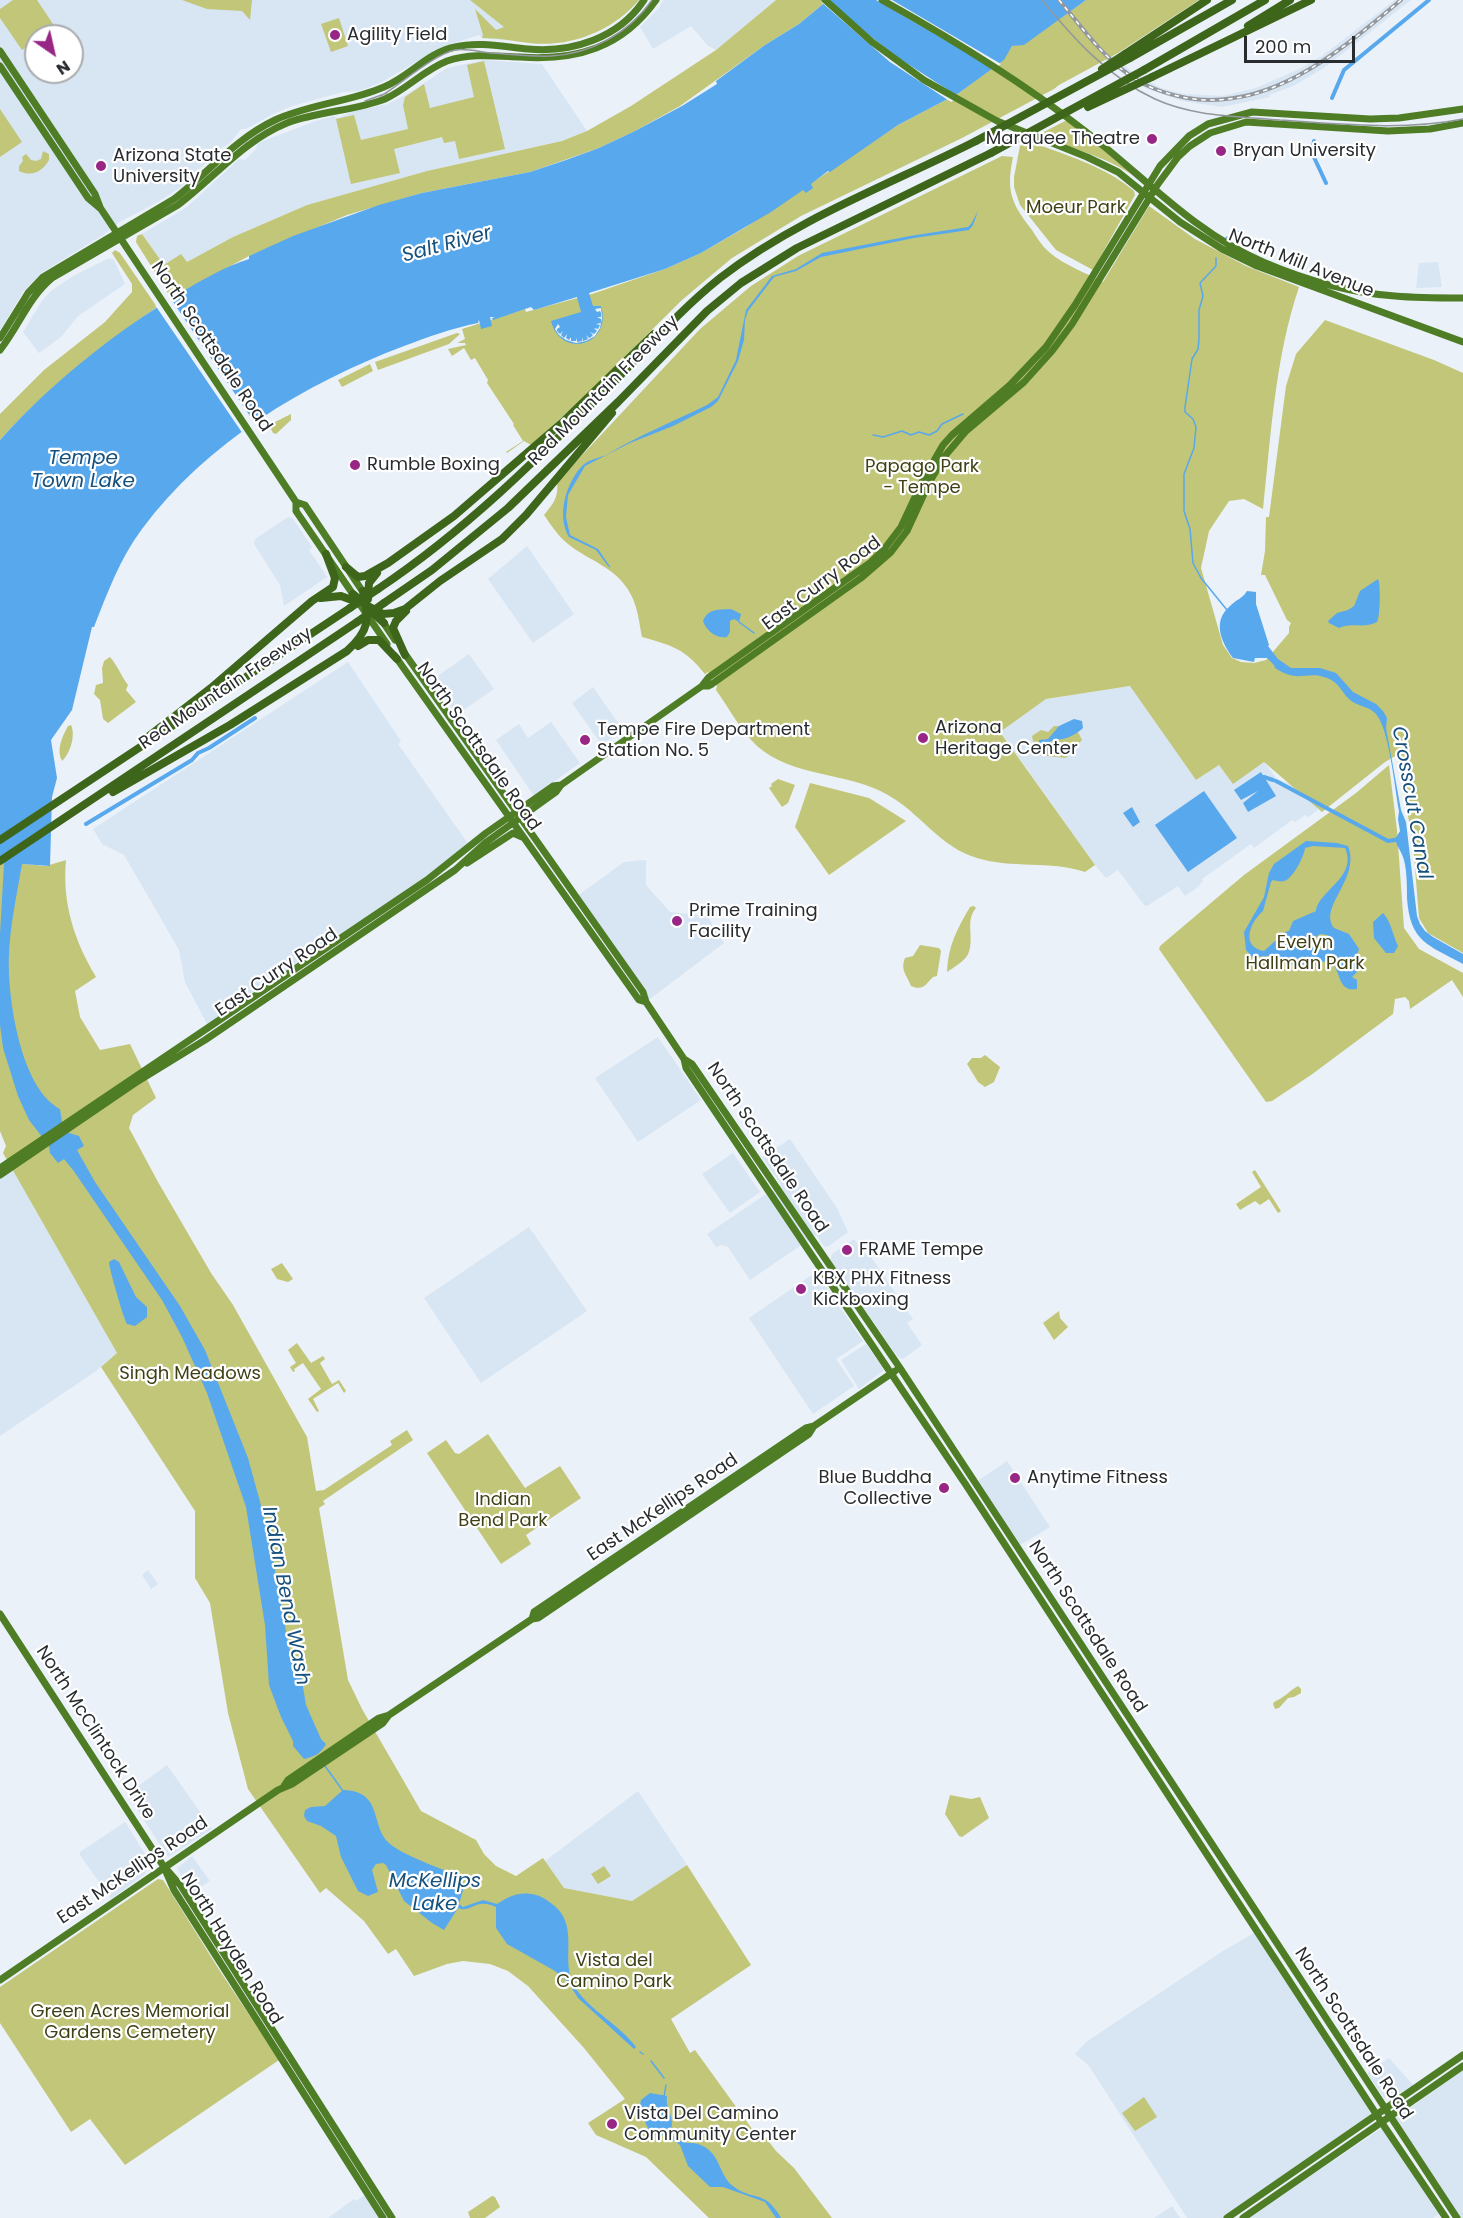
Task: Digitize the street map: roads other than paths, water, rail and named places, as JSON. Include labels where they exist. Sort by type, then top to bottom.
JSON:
[{"type":"highway","points":[[1127,56],[1207,0]]},
{"type":"highway","points":[[1127,56],[1232,0]]},
{"type":"highway","name":"Red Mountain Freeway","points":[[0,861],[357,622],[483,530],[618,402],[707,310],[758,271],[797,248],[1057,119],[1265,0]]},
{"type":"highway","points":[[1198,54],[1290,0]]},
{"type":"highway","points":[[1057,119],[1152,77],[1311,0]]},
{"type":"highway","name":"Red Mountain Freeway","points":[[0,840],[350,608],[449,538],[528,468],[676,318],[722,277],[777,240],[976,141],[1071,91],[1127,56]]},
{"type":"highway","points":[[347,651],[362,636],[368,609],[368,586],[371,579],[388,563],[454,516],[581,405],[645,341],[676,318]]},
{"type":"highway","points":[[401,659],[393,628],[396,621],[440,581],[502,539],[526,515],[610,416],[618,402]]},
{"type":"highway","points":[[134,752],[148,735],[211,688],[331,589],[336,578],[326,554]]},
{"type":"highway","points":[[346,567],[361,577],[388,563]]},
{"type":"highway","points":[[363,591],[368,609]]},
{"type":"highway","points":[[352,594],[384,622]]},
{"type":"highway","points":[[308,606],[318,599],[332,595],[345,597],[382,614],[394,613],[410,606]]},
{"type":"highway","points":[[88,803],[107,795],[230,725],[347,651],[374,639],[383,642],[401,659]]},
{"type":"main road","points":[[546,59],[549,54],[595,40],[613,31],[628,19],[644,0]]},
{"type":"main road","points":[[0,338],[20,305],[39,281],[52,271],[178,205],[233,156],[253,141],[284,124],[309,115],[382,100],[399,92],[442,64],[465,56],[546,59],[582,54],[608,43],[635,23],[656,0]]},
{"type":"main road","name":"North Mill Avenue","points":[[825,0],[887,54],[944,92],[997,121],[1108,166],[1191,230],[1239,257],[1355,303],[1463,342]]},
{"type":"main road","name":"North Mill Avenue","points":[[882,0],[979,55],[1030,89],[1109,149],[1205,231],[1244,253],[1316,282],[1356,291],[1392,296],[1463,298]]},
{"type":"main road","points":[[0,350],[40,289],[68,268],[174,199],[190,187],[228,150],[261,127],[309,108],[352,98],[386,86],[451,48],[480,44],[530,49],[574,47]]},
{"type":"main road","points":[[530,49],[540,52],[546,59]]},
{"type":"main road","points":[[0,51],[95,194],[101,209]]},
{"type":"main road","points":[[0,66],[88,198],[101,209]]},
{"type":"main road","name":"East Curry Road","points":[[0,1175],[42,1143],[427,880],[518,815],[556,792],[561,785],[702,686],[708,678],[856,573],[885,548],[901,527],[930,466],[943,445],[1010,385],[1046,346],[1079,297],[1148,183],[1166,158],[1189,136],[1208,124],[1230,116],[1260,111],[1370,119],[1463,110]]},
{"type":"main road","name":"East Curry Road","points":[[702,686],[708,686],[861,578],[891,552],[907,531],[944,457],[966,431],[1029,378],[1052,351],[1150,197],[1172,165],[1190,146],[1210,133],[1239,123],[1265,122],[1388,131],[1430,129],[1463,123]]},
{"type":"main road","name":"North Scottsdale Road","points":[[101,209],[281,478],[296,502],[296,511],[352,594]]},
{"type":"main road","points":[[1355,303],[1356,291]]},
{"type":"main road","name":"North Scottsdale Road","points":[[296,502],[305,505],[363,591]]},
{"type":"main road","name":"North Scottsdale Road","points":[[368,609],[523,838],[639,1000],[646,1002]]},
{"type":"main road","name":"North Scottsdale Road","points":[[384,622],[401,659]]},
{"type":"main road","name":"North Scottsdale Road","points":[[418,680],[442,708],[643,992],[646,1002],[684,1059],[691,1077],[892,1373],[1446,2218]]},
{"type":"main road","name":"East Curry Road","points":[[68,1125],[205,1040],[455,870],[511,820]]},
{"type":"main road","points":[[455,870],[513,833],[523,838]]},
{"type":"main road","name":"North Scottsdale Road","points":[[684,1059],[692,1064],[900,1368],[1457,2218]]},
{"type":"main road","name":"East Curry Road","points":[[0,1168],[42,1143]]},
{"type":"main road","name":"East McKellips Road","points":[[0,1980],[284,1786],[292,1784],[322,1761],[383,1723],[389,1715],[532,1619],[538,1618],[809,1434],[814,1426],[900,1368]]},
{"type":"main road","name":"North McClintock Drive","points":[[0,1614],[164,1867]]},
{"type":"main road","name":"North Hayden Road","points":[[164,1867],[174,1890],[383,2218]]},
{"type":"main road","name":"North Hayden Road","points":[[164,1867],[181,1886],[392,2218]]},
{"type":"main road","points":[[1227,2218],[1463,2055]]},
{"type":"main road","points":[[1243,2218],[1391,2118],[1463,2066]]},
{"type":"water","name":"Tempe Town Lake","points":[[828,0],[1086,0],[1024,45],[1012,46],[1004,60],[959,93],[898,125],[830,172],[828,171],[811,184],[813,188],[806,193],[803,190],[771,212],[701,253],[665,269],[589,293],[593,306],[601,306],[603,319],[600,330],[584,343],[574,344],[565,341],[557,333],[551,321],[581,312],[577,297],[534,310],[531,307],[493,320],[492,318],[495,317],[490,317],[492,326],[481,329],[479,320],[478,323],[431,336],[367,361],[330,378],[260,419],[196,469],[168,498],[134,540],[115,576],[94,627],[92,627],[72,710],[51,740],[57,778],[52,797],[50,866],[22,864],[11,933],[9,975],[16,1029],[28,1068],[37,1085],[47,1099],[60,1109],[62,1122],[69,1133],[79,1136],[84,1146],[77,1150],[95,1182],[180,1306],[205,1350],[248,1458],[268,1531],[289,1648],[300,1669],[306,1705],[321,1739],[326,1744],[317,1754],[304,1759],[293,1746],[293,1741],[269,1685],[265,1625],[246,1507],[207,1393],[182,1337],[162,1300],[73,1170],[64,1159],[58,1163],[50,1153],[49,1146],[29,1120],[18,1096],[3,1048],[0,1025],[0,934],[4,863],[0,862],[0,440],[40,399],[107,342],[155,308],[213,274],[249,259],[249,256],[293,236],[379,205],[422,193],[530,172],[599,148],[682,106],[717,84],[716,81],[765,45],[799,24]]},
{"type":"water","points":[[978,211],[969,230],[914,238],[821,257],[796,271],[774,277],[748,311],[738,361],[718,401],[711,407],[673,426],[630,443],[585,466],[568,495],[566,517],[570,535],[598,549],[611,568],[596,550],[569,537],[565,529],[563,509],[568,490],[577,472],[589,461],[608,454],[645,434],[707,405],[718,397],[736,360],[746,310],[772,276],[796,269],[822,253],[968,227]]},
{"type":"water","points":[[1378,579],[1380,601],[1377,622],[1339,628],[1329,623],[1328,621],[1337,613],[1354,606],[1360,591]]},
{"type":"water","points":[[1247,591],[1256,592],[1256,604],[1268,646],[1278,659],[1291,668],[1320,668],[1336,673],[1353,692],[1376,704],[1383,711],[1387,718],[1386,728],[1401,810],[1406,822],[1417,916],[1425,931],[1463,954],[1463,964],[1423,940],[1412,924],[1407,898],[1405,865],[1395,839],[1400,831],[1399,811],[1388,744],[1380,720],[1366,707],[1350,700],[1337,685],[1327,678],[1283,673],[1275,668],[1267,658],[1255,658],[1254,662],[1233,658],[1220,632],[1221,618],[1224,612]]},
{"type":"water","points":[[731,609],[741,614],[739,622],[734,619],[730,621],[730,632],[727,637],[712,634],[703,621],[705,617],[714,610]]},
{"type":"water","points":[[1074,719],[1082,721],[1083,728],[1080,731],[1066,738],[1055,739],[1039,749],[1039,740],[1048,739],[1059,726]]},
{"type":"water","points":[[1261,772],[1276,796],[1248,812],[1243,803],[1258,791],[1241,800],[1234,790]]},
{"type":"water","points":[[1204,791],[1237,838],[1188,872],[1155,825]]},
{"type":"water","points":[[1132,807],[1140,822],[1133,827],[1123,813]]},
{"type":"water","points":[[1306,841],[1348,846],[1349,870],[1331,911],[1331,920],[1334,928],[1349,934],[1359,949],[1355,961],[1358,971],[1352,977],[1357,980],[1357,989],[1350,989],[1342,984],[1336,969],[1329,961],[1292,965],[1269,956],[1252,957],[1246,950],[1244,932],[1264,897],[1269,873],[1274,864]],"holes":[[[1313,846],[1345,848],[1348,858],[1342,875],[1324,896],[1316,911],[1293,921],[1289,931],[1264,951],[1257,949],[1252,945],[1250,939],[1251,927],[1263,911],[1271,882],[1288,879],[1299,865],[1305,848]],[[1320,934],[1330,938],[1333,943],[1330,949],[1312,947],[1309,949],[1308,943]]]},
{"type":"water","points":[[1383,913],[1390,924],[1398,946],[1394,953],[1386,953],[1374,938],[1373,922]]},
{"type":"water","points":[[114,1259],[119,1262],[136,1297],[147,1307],[147,1317],[135,1326],[127,1324],[120,1304],[109,1262]]},
{"type":"water","name":"McKellips Lake","points":[[343,1790],[364,1796],[370,1802],[382,1834],[393,1846],[462,1877],[464,1887],[459,1904],[463,1907],[483,1900],[497,1904],[512,1896],[526,1893],[541,1897],[552,1904],[561,1913],[566,1923],[569,1967],[576,1989],[636,2047],[634,2049],[578,1998],[568,1982],[555,1971],[507,1944],[496,1928],[496,1907],[483,1904],[466,1909],[458,1908],[444,1930],[404,1901],[383,1863],[376,1864],[372,1870],[378,1892],[368,1896],[358,1891],[341,1857],[336,1836],[321,1826],[307,1821],[304,1816],[305,1810],[325,1806]]},
{"type":"water","points":[[650,2093],[667,2096],[672,2121],[671,2133],[676,2138],[680,2141],[698,2144],[709,2150],[733,2186],[747,2194],[764,2199],[781,2218],[776,2218],[765,2202],[723,2187],[710,2187],[688,2166],[680,2145],[666,2135],[657,2136],[649,2130],[639,2110],[641,2100]]},
{"type":"waterway","points":[[1332,98],[1344,70],[1429,0]]},
{"type":"waterway","points":[[1314,141],[1312,153],[1326,183]]},
{"type":"waterway","points":[[1226,238],[1242,230]]},
{"type":"waterway","points":[[1216,258],[1216,266],[1200,283],[1203,296],[1199,310],[1198,349],[1192,359],[1185,407],[1185,412],[1193,419],[1196,427],[1194,448],[1184,474],[1184,511],[1190,529],[1193,563],[1201,578],[1227,610]]},
{"type":"waterway","points":[[873,435],[883,437],[902,431],[911,435],[919,432],[929,435],[937,431],[942,424],[963,414]]},
{"type":"waterway","points":[[739,622],[754,633]]},
{"type":"waterway","points":[[86,824],[192,760],[198,753],[255,718]]},
{"type":"waterway","points":[[1264,777],[1273,780]]},
{"type":"waterway","name":"Crosscut Canal","points":[[1276,781],[1388,841],[1401,839]]},
{"type":"waterway","name":"Indian Bend Wash","points":[[325,1766],[343,1791]]},
{"type":"waterway","name":"Indian Bend Wash","points":[[651,2061],[664,2078]]},
{"type":"waterway","name":"Indian Bend Wash","points":[[664,2097],[666,2085]]},
{"type":"tram line","points":[[381,96],[427,64],[455,50],[528,56],[551,56],[580,51],[608,40],[620,32],[643,12],[652,0]]},
{"type":"tram line","points":[[1042,0],[1066,29],[1107,68],[1138,90],[1170,105],[1232,116],[1372,126],[1417,125],[1463,119]]},
{"type":"tram line","points":[[365,101],[387,93]]},
{"type":"railway","points":[[1059,0],[1100,49],[1135,79],[1171,94],[1187,98],[1218,100],[1247,96],[1303,73],[1329,57],[1401,0]]},
{"type":"place","name":"Agility Field","points":[[335,35]]},
{"type":"place","name":"Marquee Theatre","points":[[1152,139]]},
{"type":"place","name":"Bryan University","points":[[1221,151]]},
{"type":"place","name":"Arizona State University","points":[[101,166]]},
{"type":"place","name":"Rumble Boxing","points":[[355,465]]},
{"type":"place","name":"Arizona Heritage Center","points":[[923,738]]},
{"type":"place","name":"Tempe Fire Department Station No. 5","points":[[585,740]]},
{"type":"place","name":"Prime Training Facility","points":[[677,921]]},
{"type":"place","name":"FRAME Tempe","points":[[847,1250]]},
{"type":"place","name":"KBX PHX Fitness Kickboxing","points":[[801,1289]]},
{"type":"place","name":"Anytime Fitness","points":[[1015,1478]]},
{"type":"place","name":"Blue Buddha Collective","points":[[944,1488]]},
{"type":"place","name":"Vista Del Camino Community Center","points":[[612,2124]]},
{"type":"park label","name":"Moeur Park","points":[[1076,208]]},
{"type":"park label","name":"Papago Park - Tempe","points":[[922,477]]},
{"type":"park label","name":"Evelyn Hallman Park","points":[[1305,953]]},
{"type":"park label","name":"Singh Meadows","points":[[190,1374]]},
{"type":"park label","name":"Indian Bend Park","points":[[503,1510]]},
{"type":"park label","name":"Vista del Camino Park","points":[[614,1971]]},
{"type":"park label","name":"Green Acres Memorial Gardens Cemetery","points":[[130,2022]]},
{"type":"water label","name":"Salt River","points":[[447,245]]}]
